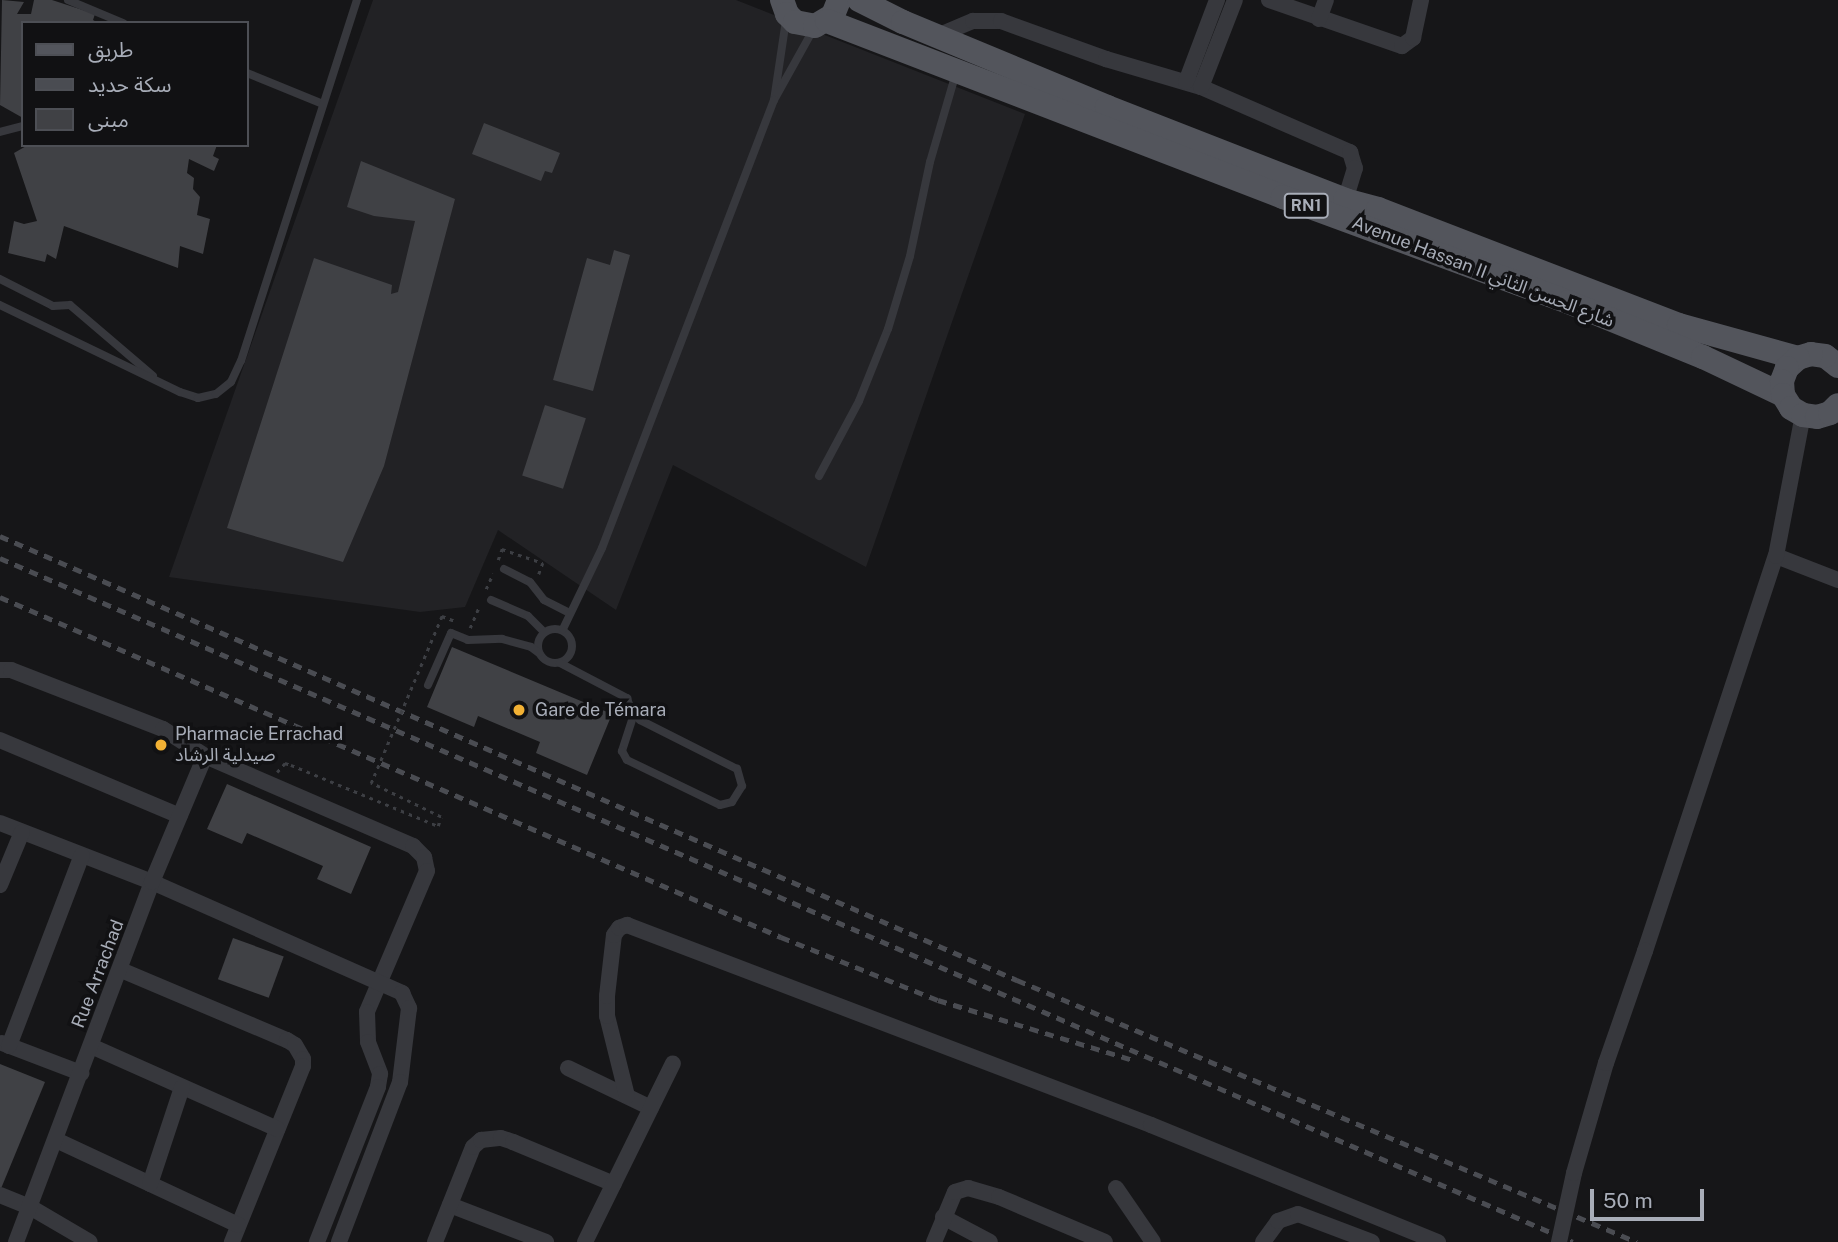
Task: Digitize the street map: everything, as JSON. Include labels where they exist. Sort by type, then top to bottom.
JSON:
[{"type":"main road","name":"Avenue Hassan II شارع الحسن الثاني","points":[[859,0],[937,36],[1345,200],[1378,209],[1679,325],[1798,358]]},
{"type":"main road","name":"Avenue Hassan II شارع الحسن الثاني","points":[[783,4],[795,22],[827,16],[957,71],[1567,302],[1703,357],[1783,395]]},
{"type":"main road","name":"RN1","points":[[1798,358],[1811,354],[1825,356],[1838,366]]},
{"type":"main road","points":[[1783,395],[1782,381],[1787,368],[1798,358]]},
{"type":"main road","name":"RN1","points":[[1783,395],[1791,408],[1803,415]]},
{"type":"main road","points":[[1803,415],[1817,417],[1835,411]]},
{"type":"street","points":[[1194,84],[1217,0]]},
{"type":"street","points":[[1194,84],[1235,0]]},
{"type":"street","points":[[1269,0],[1402,46],[1413,38],[1421,0]]},
{"type":"street","points":[[1319,19],[1326,0]]},
{"type":"street","points":[[937,36],[973,22],[1001,22],[1106,59],[1194,84],[1350,152],[1355,168],[1345,200]]},
{"type":"street","points":[[1559,1242],[1574,1173],[1606,1063],[1776,556],[1803,415]]},
{"type":"street","points":[[1776,556],[1838,580]]},
{"type":"street","points":[[0,670],[11,670],[163,729],[205,756],[413,846],[424,857],[427,871],[365,1020],[368,1042],[380,1074],[379,1087],[317,1242]]},
{"type":"street","points":[[0,740],[180,816]]},
{"type":"street","name":"Rue Arrachad","points":[[16,1242],[152,882],[205,756]]},
{"type":"street","points":[[0,823],[152,882],[379,982],[402,993],[407,999],[404,1062],[400,1082],[339,1242]]},
{"type":"street","points":[[0,885],[22,832]]},
{"type":"street","points":[[81,1073],[5,1044],[82,855]]},
{"type":"street","points":[[627,1096],[607,1016],[614,935],[619,928],[627,925],[1151,1125],[1438,1242]]},
{"type":"street","points":[[121,970],[295,1045],[303,1059],[303,1066],[232,1242]]},
{"type":"street","points":[[91,1046],[277,1129]]},
{"type":"street","points":[[585,1242],[673,1063]]},
{"type":"street","points":[[568,1068],[651,1108]]},
{"type":"street","points":[[150,1184],[182,1087]]},
{"type":"street","points":[[435,1242],[473,1147],[490,1138],[513,1142],[614,1184]]},
{"type":"street","points":[[56,1140],[238,1225]]},
{"type":"street","points":[[934,1242],[955,1192],[968,1188],[999,1197],[1105,1242]]},
{"type":"street","points":[[1116,1188],[1153,1242]]},
{"type":"street","points":[[0,1195],[30,1207],[90,1242]]},
{"type":"street","points":[[450,1205],[546,1242]]},
{"type":"street","points":[[1263,1242],[1278,1221],[1298,1214],[1372,1242]]},
{"type":"street","points":[[943,1217],[990,1242]]},
{"type":"lane","points":[[68,0],[118,21]]},
{"type":"lane","points":[[0,305],[161,383],[198,398],[216,394],[231,382],[241,361],[356,0]]},
{"type":"lane","points":[[774,100],[783,4]]},
{"type":"lane","points":[[562,629],[602,548],[774,100],[827,16]]},
{"type":"lane","points":[[819,476],[859,401],[888,329],[910,256],[930,162],[957,71]]},
{"type":"lane","points":[[248,73],[323,104]]},
{"type":"lane","points":[[0,132],[21,127]]},
{"type":"lane","points":[[0,279],[53,306],[70,305],[161,383]]},
{"type":"lane","points":[[504,569],[535,586],[544,600],[570,613]]},
{"type":"lane","points":[[491,600],[528,616],[544,632]]},
{"type":"lane","points":[[539,653],[537,644],[544,632],[554,628],[562,629],[573,643],[572,651],[560,663]]},
{"type":"lane","points":[[428,685],[451,633],[468,640],[502,639],[531,647],[551,663],[560,663],[623,695],[640,720],[737,769],[743,780],[736,797],[727,804],[720,804],[627,760],[622,751],[633,724],[633,712]]},
{"type":"path","points":[[533,559],[542,563],[535,586]]},
{"type":"path","points":[[291,765],[438,826],[441,817],[371,783],[442,616]]},
{"type":"shaded area","points":[[373,0],[736,0],[1025,114],[866,567],[673,465],[616,610],[498,530],[465,607],[420,612],[169,577]]},
{"type":"building","points":[[2,0],[24,2],[17,14],[31,14],[34,0],[52,0],[95,14],[95,21],[21,21],[21,117],[0,105]]},
{"type":"building","points":[[484,123],[560,153],[552,173],[545,171],[541,181],[472,154]]},
{"type":"building","points":[[24,147],[216,147],[213,156],[219,159],[214,171],[189,159],[187,173],[194,178],[193,189],[200,197],[197,215],[210,219],[203,254],[180,246],[178,268],[64,226],[56,259],[47,254],[45,262],[8,253],[14,221],[24,224],[37,221],[14,153]]},
{"type":"building","points":[[361,161],[455,199],[384,466],[343,562],[227,528],[314,258],[392,285],[391,294],[398,292],[415,221],[374,216],[347,207]]},
{"type":"building","points":[[614,250],[630,255],[593,391],[553,380],[587,258],[610,265]]},
{"type":"building","points":[[545,405],[586,418],[563,489],[522,475]]},
{"type":"building","name":"Gare de Témara","points":[[452,647],[612,714],[587,775],[536,753],[540,742],[478,716],[474,727],[427,707]]},
{"type":"building","points":[[227,784],[371,847],[351,894],[317,879],[323,866],[247,833],[242,844],[207,829]]},
{"type":"building","points":[[233,938],[284,956],[269,998],[218,979]]},
{"type":"building","points":[[0,1064],[45,1082],[0,1191]]},
{"type":"railway","points":[[0,536],[1017,980],[1637,1242]]},
{"type":"railway","points":[[0,558],[1573,1242]]},
{"type":"railway","points":[[0,597],[781,937],[938,1000],[1136,1061]]},
{"type":"place","name":"Gare de Témara","points":[[519,710]]},
{"type":"place","name":"Pharmacie Errachad صيدلية الرشاد","points":[[161,745]]}]
